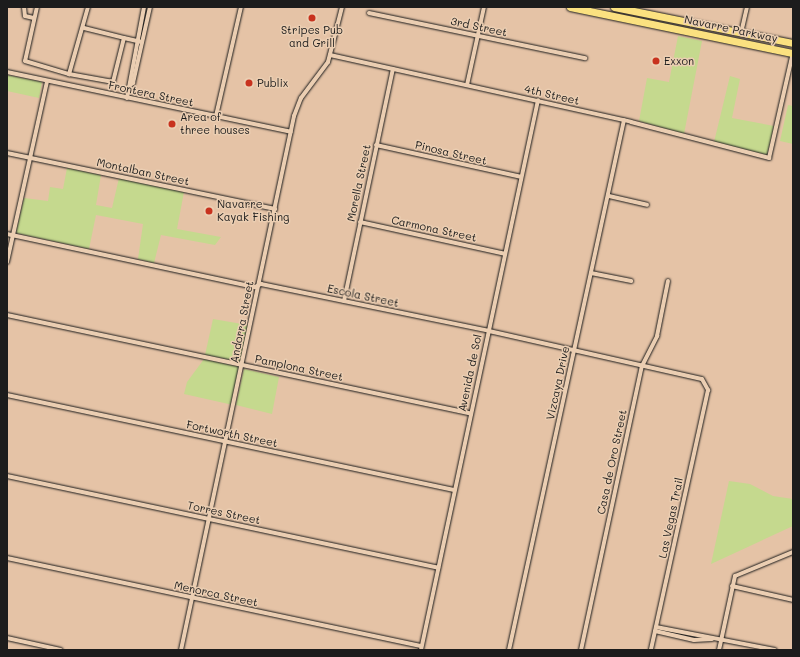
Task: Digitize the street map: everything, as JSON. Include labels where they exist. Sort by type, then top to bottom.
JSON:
[{"type":"highway","name":"Navarre Parkway","points":[[570,7],[793,52]]},
{"type":"highway","name":"Navarre Parkway","points":[[614,7],[650,11],[713,27],[793,43]]},
{"type":"highway","points":[[589,11],[643,19],[650,11]]},
{"type":"highway","points":[[653,24],[662,20],[713,27]]},
{"type":"street","points":[[24,7],[25,16],[34,18]]},
{"type":"street","points":[[37,7],[25,61],[69,74],[113,82],[124,38]]},
{"type":"street","points":[[69,74],[84,28],[88,7]]},
{"type":"street","points":[[127,98],[136,40],[144,7]]},
{"type":"street","points":[[130,85],[133,83],[150,7]]},
{"type":"street","points":[[216,116],[241,7]]},
{"type":"street","name":"Andorra Street","points":[[181,650],[227,442],[258,285],[291,132],[301,98],[330,56],[342,7]]},
{"type":"street","points":[[467,85],[484,7]]},
{"type":"street","points":[[741,33],[747,7]]},
{"type":"street","name":"3rd Street","points":[[369,13],[585,58]]},
{"type":"street","points":[[84,28],[142,42]]},
{"type":"street","name":"4th Street","points":[[330,56],[538,100],[624,120],[769,158],[793,52]]},
{"type":"street","name":"Morella Street","points":[[344,301],[393,69]]},
{"type":"street","name":"Frontera Street","points":[[7,72],[291,132]]},
{"type":"street","points":[[7,262],[47,81]]},
{"type":"street","name":"Avenida de Sol","points":[[421,648],[538,100]]},
{"type":"street","name":"Vizcaya Drive","points":[[509,650],[624,120]]},
{"type":"street","name":"Pinosa Street","points":[[376,145],[521,177]]},
{"type":"street","name":"Montalban Street","points":[[7,152],[275,209]]},
{"type":"street","points":[[608,196],[648,204]]},
{"type":"street","name":"Carmona Street","points":[[360,222],[505,254]]},
{"type":"street","name":"Escola Street","points":[[7,234],[489,331],[574,351],[702,378],[708,390]]},
{"type":"street","points":[[591,273],[630,281]]},
{"type":"street","name":"Casa de Oro Street","points":[[581,650],[642,366],[657,336],[668,281]]},
{"type":"street","name":"Pamplona Street","points":[[7,315],[471,414]]},
{"type":"street","name":"Las Vegas Trail","points":[[651,650],[708,390]]},
{"type":"street","name":"Fortworth Street","points":[[7,395],[454,490]]},
{"type":"street","name":"Torres Street","points":[[7,476],[438,568]]},
{"type":"street","points":[[719,650],[732,586],[740,572],[793,552]]},
{"type":"street","name":"Menorca Street","points":[[7,558],[421,648]]},
{"type":"street","points":[[732,586],[793,600]]},
{"type":"street","points":[[656,629],[698,640],[721,638],[775,650]]},
{"type":"street","points":[[7,638],[61,650]]},
{"type":"green space","points":[[678,36],[702,41],[684,134],[639,121],[647,78],[669,82]]},
{"type":"green space","points":[[7,75],[42,82],[39,98],[7,91]]},
{"type":"green space","points":[[730,76],[740,79],[732,118],[774,126],[767,155],[714,142]]},
{"type":"green space","points":[[788,105],[793,106],[793,144],[780,141]]},
{"type":"green space","points":[[67,168],[101,175],[96,205],[112,208],[119,178],[184,192],[177,229],[221,237],[215,245],[161,235],[154,263],[138,259],[143,224],[96,215],[89,249],[16,233],[24,198],[48,201],[50,187],[63,189]]},
{"type":"green space","points":[[213,319],[248,325],[241,362],[205,355]]},
{"type":"green space","points":[[204,359],[240,367],[233,405],[184,394],[187,382]]},
{"type":"green space","points":[[244,369],[279,377],[272,414],[236,405]]},
{"type":"green space","points":[[729,481],[750,484],[773,496],[793,499],[793,526],[711,564]]},
{"type":"place","name":"Stripes Pub and Grill","points":[[312,18]]},
{"type":"place","name":"Exxon","points":[[656,61]]},
{"type":"place","name":"Publix","points":[[249,83]]},
{"type":"place","name":"Area of three houses","points":[[172,124]]},
{"type":"place","name":"Navarre Kayak Fishing","points":[[209,211]]}]
